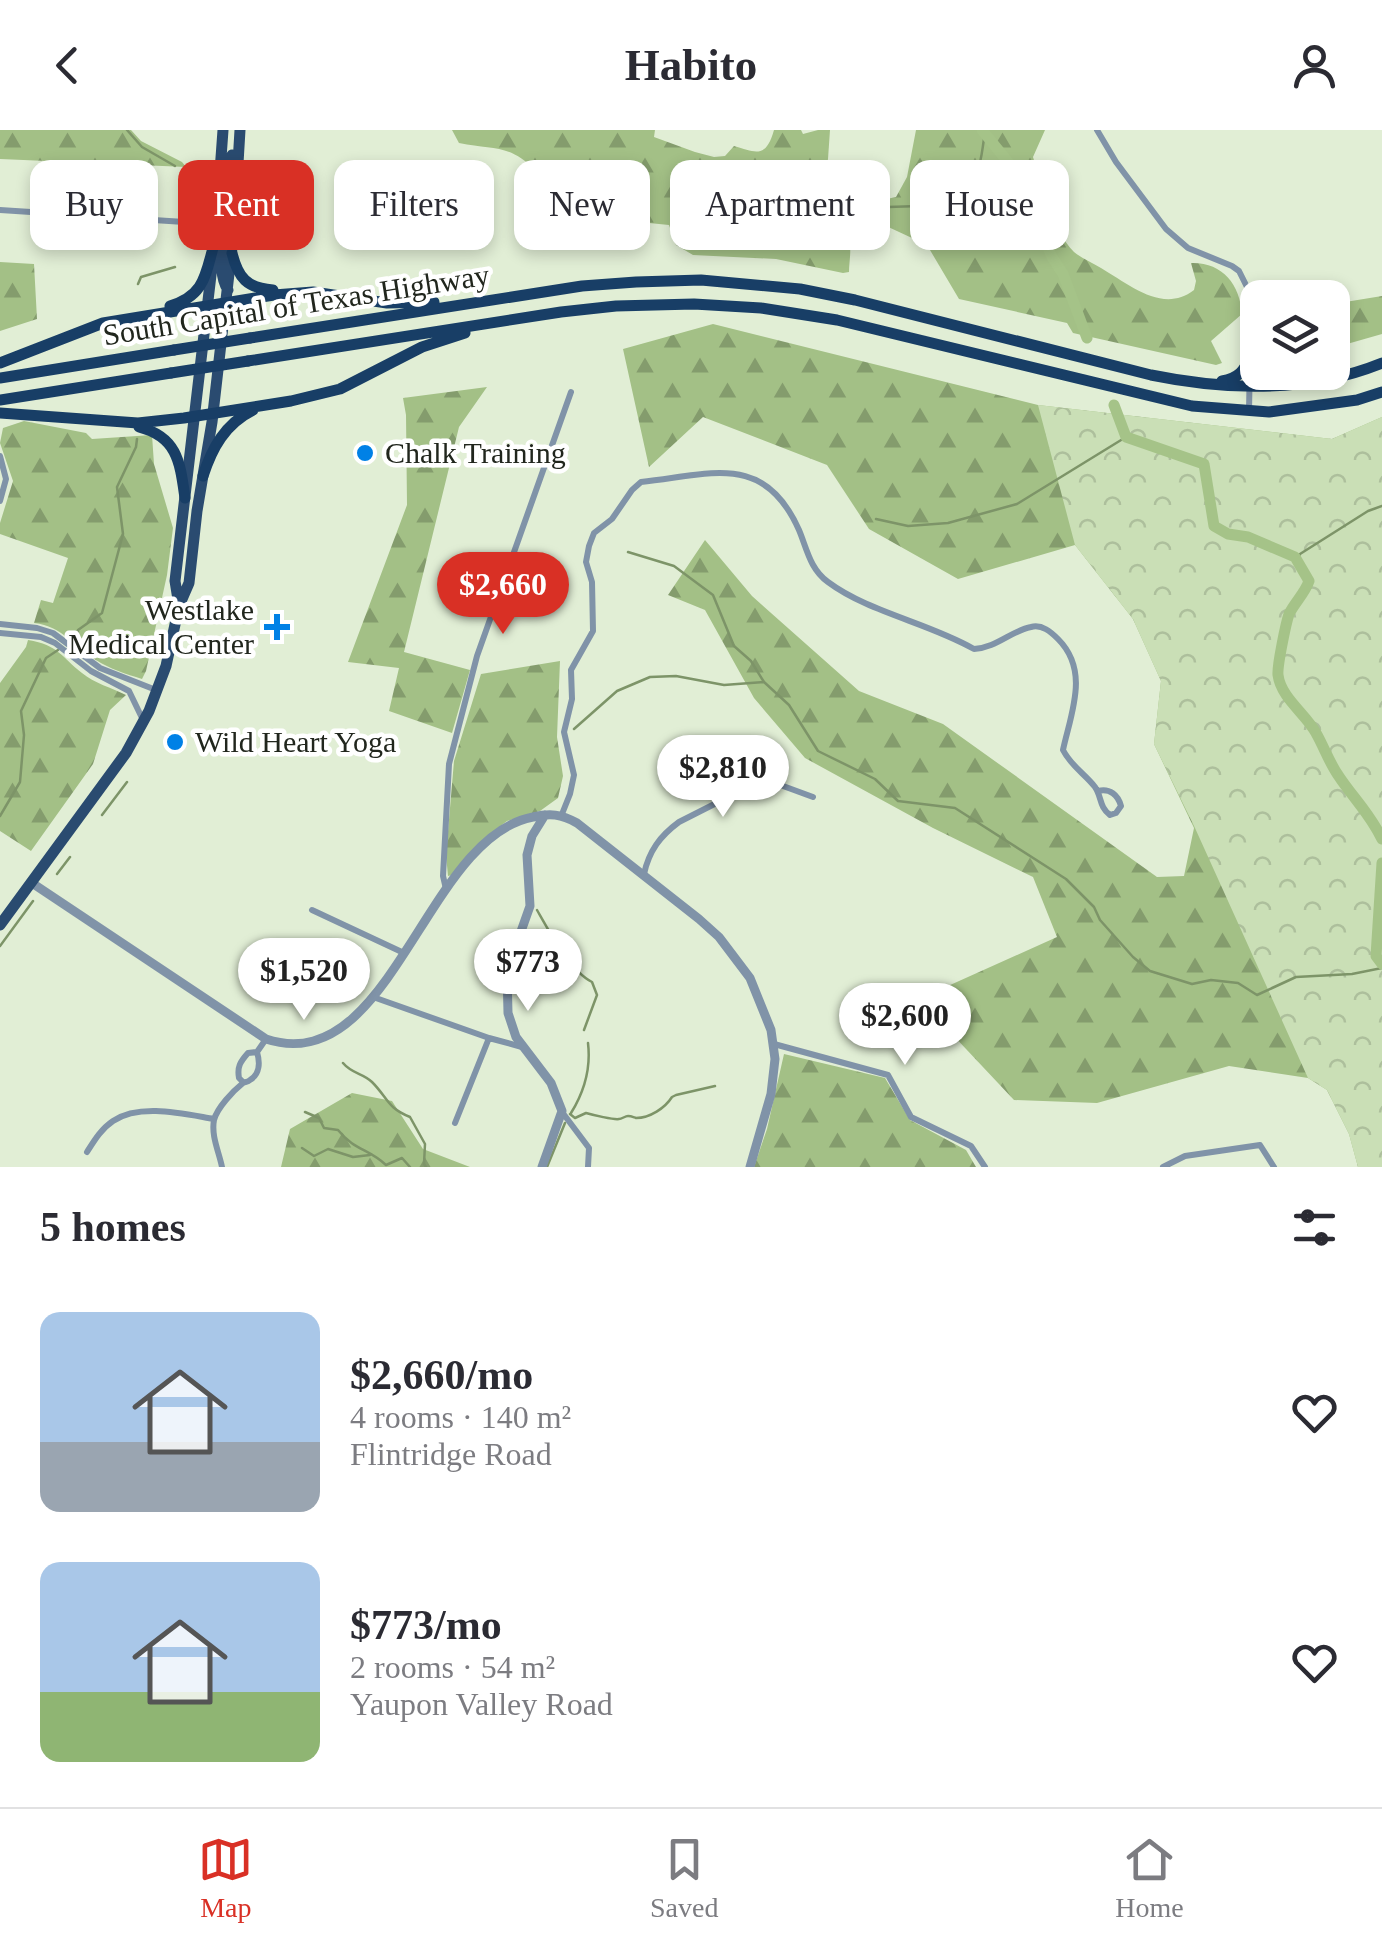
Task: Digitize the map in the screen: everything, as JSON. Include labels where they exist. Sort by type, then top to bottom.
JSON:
[{"type":"highway","points":[[137,317],[184,302],[195,294],[212,250]]},
{"type":"highway","points":[[232,253],[237,272],[250,286],[260,289],[397,304],[518,296]]},
{"type":"highway","name":"South Capital of Texas Highway","points":[[0,378],[518,296],[614,283],[712,281],[811,291],[1151,375],[1193,383],[1240,386]]},
{"type":"highway","points":[[0,363],[92,326],[208,306],[227,296],[297,292]]},
{"type":"highway","name":"South Capital of Texas Highway","points":[[0,400],[551,313],[628,305],[705,304],[794,312],[848,322],[1192,406],[1249,412],[1322,406],[1382,392]]},
{"type":"highway","points":[[0,414],[145,422],[314,397],[340,389],[439,340],[551,313]]},
{"type":"highway","points":[[848,322],[898,326],[908,323],[913,315]]},
{"type":"highway","points":[[913,315],[919,331],[950,347]]},
{"type":"highway","name":"South Capital of Texas Highway","points":[[1350,374],[1382,363]]},
{"type":"highway","points":[[1193,383],[1240,374]]},
{"type":"highway","points":[[203,476],[228,427],[269,404]]},
{"type":"highway","points":[[115,422],[150,431],[170,445],[180,464],[185,498]]},
{"type":"main road","points":[[221,160],[223,130]]},
{"type":"main road","points":[[232,160],[238,130]]},
{"type":"main road","points":[[0,926],[114,772],[144,721],[169,656],[179,606],[189,583],[214,413],[232,253],[238,130]]},
{"type":"main road","points":[[179,606],[176,581],[214,250]]},
{"type":"main road","points":[[223,250],[221,272],[227,296]]},
{"type":"street","points":[[1097,130],[1166,229],[1188,248],[1232,266],[1245,280]]},
{"type":"street","points":[[0,210],[178,221]]},
{"type":"street","points":[[1249,390],[1249,412]]},
{"type":"street","points":[[446,889],[442,876],[449,764],[458,728],[477,656],[571,392]]},
{"type":"street","points":[[0,456],[6,480],[0,501]]},
{"type":"street","points":[[562,814],[573,783],[573,766],[564,740],[572,699],[571,670],[592,631],[592,582],[586,562],[594,533],[612,519],[641,482],[726,472],[740,473],[775,492],[790,512],[816,572],[846,593],[974,649],[994,645],[1029,627],[1040,626],[1050,632],[1072,656],[1077,690],[1063,750],[1068,761],[1098,791]]},
{"type":"street","points":[[0,624],[48,631],[100,668],[157,690]]},
{"type":"street","points":[[0,632],[41,637],[55,643],[91,671],[130,690],[144,721]]},
{"type":"street","points":[[644,876],[650,854],[678,822],[764,779],[812,798]]},
{"type":"street","points":[[32,883],[266,1039],[290,1045],[317,1039],[350,1020],[373,997],[446,889],[500,829],[519,820],[562,814],[699,919],[750,978],[760,998],[776,1058],[771,1094],[750,1167]]},
{"type":"street","points":[[545,815],[532,836],[527,855],[530,906],[508,971],[508,1014],[522,1047],[552,1082],[562,1111],[589,1148],[588,1167]]},
{"type":"street","points":[[519,820],[530,826],[532,836]]},
{"type":"street","points":[[312,910],[404,953]]},
{"type":"street","points":[[373,997],[522,1047]]},
{"type":"street","points":[[455,1122],[488,1038]]},
{"type":"street","points":[[222,1167],[214,1119],[220,1106],[257,1073],[257,1052],[266,1039]]},
{"type":"street","points":[[774,1044],[888,1074],[911,1116],[972,1146],[985,1167]]},
{"type":"street","points":[[243,1082],[238,1066],[248,1053],[257,1052]]},
{"type":"street","points":[[542,1167],[562,1111]]},
{"type":"street","points":[[87,1152],[107,1125],[134,1112],[214,1119]]},
{"type":"street","points":[[1163,1167],[1185,1156],[1260,1146],[1274,1167]]},
{"type":"green space","points":[[0,130],[131,130],[141,141],[178,160],[178,167],[158,166],[158,160],[0,159]]},
{"type":"green space","points":[[452,130],[655,130],[654,137],[714,157],[725,156],[734,146],[760,151],[768,145],[774,130],[801,130],[803,134],[830,130],[828,160],[670,160],[670,228],[650,223],[650,160],[524,160],[509,152],[459,143]]},
{"type":"green space","points":[[916,130],[1045,130],[1034,160],[910,160]]},
{"type":"green space","points":[[910,161],[910,237],[890,228],[890,198],[896,197]]},
{"type":"green space","points":[[1069,246],[1135,289],[1159,298],[1182,297],[1194,290],[1191,263],[1212,266],[1233,284],[1240,300],[1240,316],[1211,341],[1222,363],[1216,365],[1073,333],[1067,323],[959,299],[930,250],[1069,250]]},
{"type":"green space","points":[[684,250],[850,250],[849,272],[843,273],[776,259],[693,255]]},
{"type":"green space","points":[[0,262],[34,264],[37,319],[0,331]]},
{"type":"green space","points":[[1382,296],[1382,334],[1350,343],[1350,301]]},
{"type":"green space","points":[[713,324],[1038,405],[1332,439],[1382,417],[1382,1167],[1358,1167],[1349,1134],[1327,1090],[1308,1078],[1229,1066],[1097,1103],[1014,1100],[919,999],[1057,937],[1033,877],[805,758],[754,698],[705,610],[668,595],[705,540],[752,596],[859,691],[943,724],[1157,877],[1184,876],[1194,828],[1154,744],[1161,681],[1133,619],[1075,545],[958,579],[869,529],[827,465],[703,417],[649,467],[623,349]]},
{"type":"green space","points":[[487,387],[459,427],[404,652],[470,670],[452,733],[389,711],[399,668],[348,662],[407,505],[403,398]]},
{"type":"green space","points":[[1038,405],[1332,439],[1382,417],[1382,1167],[1358,1167],[1349,1134],[1327,1090],[1308,1078],[1154,744],[1161,681],[1133,619],[1075,545]]},
{"type":"green space","points":[[24,421],[86,433],[92,439],[152,435],[154,464],[173,528],[167,575],[142,679],[107,666],[60,633],[34,623],[41,600],[53,603],[68,558],[0,534],[13,481],[0,443],[3,428]]},
{"type":"green space","points":[[28,640],[53,648],[87,677],[126,695],[110,710],[93,764],[31,851],[0,831],[0,683]]},
{"type":"green space","points":[[560,661],[557,737],[563,776],[558,798],[540,811],[507,821],[448,876],[446,855],[454,761],[481,674]]},
{"type":"green space","points":[[784,1054],[885,1078],[910,1120],[966,1150],[976,1167],[754,1167]]},
{"type":"green space","points":[[352,1093],[392,1101],[423,1149],[470,1167],[281,1167],[290,1129]]},
{"type":"waterway","points":[[127,130],[142,147],[175,166]]},
{"type":"waterway","points":[[982,130],[1017,173],[1087,338]]},
{"type":"waterway","points":[[890,207],[920,206],[932,198],[945,199],[957,194],[977,171],[985,133]]},
{"type":"waterway","points":[[138,284],[141,277],[175,267]]},
{"type":"waterway","points":[[1114,405],[1126,437],[1204,464],[1214,526],[1295,557],[1309,581],[1288,619],[1279,663],[1280,683],[1312,726],[1335,770],[1382,839]]},
{"type":"waterway","points":[[876,519],[908,526],[948,523],[1017,504],[1126,437]]},
{"type":"waterway","points":[[74,640],[78,630],[102,613],[123,534],[117,487],[137,439]]},
{"type":"waterway","points":[[1297,559],[1368,511],[1382,506]]},
{"type":"waterway","points":[[628,552],[674,566],[713,595],[734,646],[789,705],[818,751],[875,779],[898,801],[955,808],[1066,879],[1133,957],[1150,971],[1192,984],[1211,980],[1238,983],[1257,995],[1296,977],[1382,968]]},
{"type":"waterway","points":[[0,816],[20,782],[24,735],[21,711],[46,658],[58,650]]},
{"type":"waterway","points":[[574,729],[617,691],[650,677],[676,676],[724,685],[764,682]]},
{"type":"waterway","points":[[102,815],[127,782]]},
{"type":"waterway","points":[[57,874],[70,857]]},
{"type":"waterway","points":[[1382,863],[1376,956],[1382,964]]},
{"type":"waterway","points":[[0,946],[33,901]]},
{"type":"waterway","points":[[537,910],[568,960],[592,982],[597,995],[584,1030]]},
{"type":"waterway","points":[[571,1113],[586,1079],[588,1043]]},
{"type":"waterway","points":[[343,1063],[369,1079],[392,1106],[410,1117],[425,1144],[426,1167]]},
{"type":"waterway","points":[[570,1114],[575,1118],[586,1113],[616,1119],[641,1118],[657,1112],[676,1095],[715,1086]]},
{"type":"waterway","points":[[305,1112],[319,1118],[324,1128],[338,1130],[386,1165],[402,1158],[410,1167]]},
{"type":"waterway","points":[[547,1167],[565,1123]]},
{"type":"waterway","points":[[302,1148],[314,1156],[328,1149],[353,1157],[370,1155]]},
{"type":"place","name":"Chalk Training","points":[[365,453]]},
{"type":"place","name":"Westlake Medical Center","points":[[277,627]]},
{"type":"place","name":"Wild Heart Yoga","points":[[175,742]]}]
